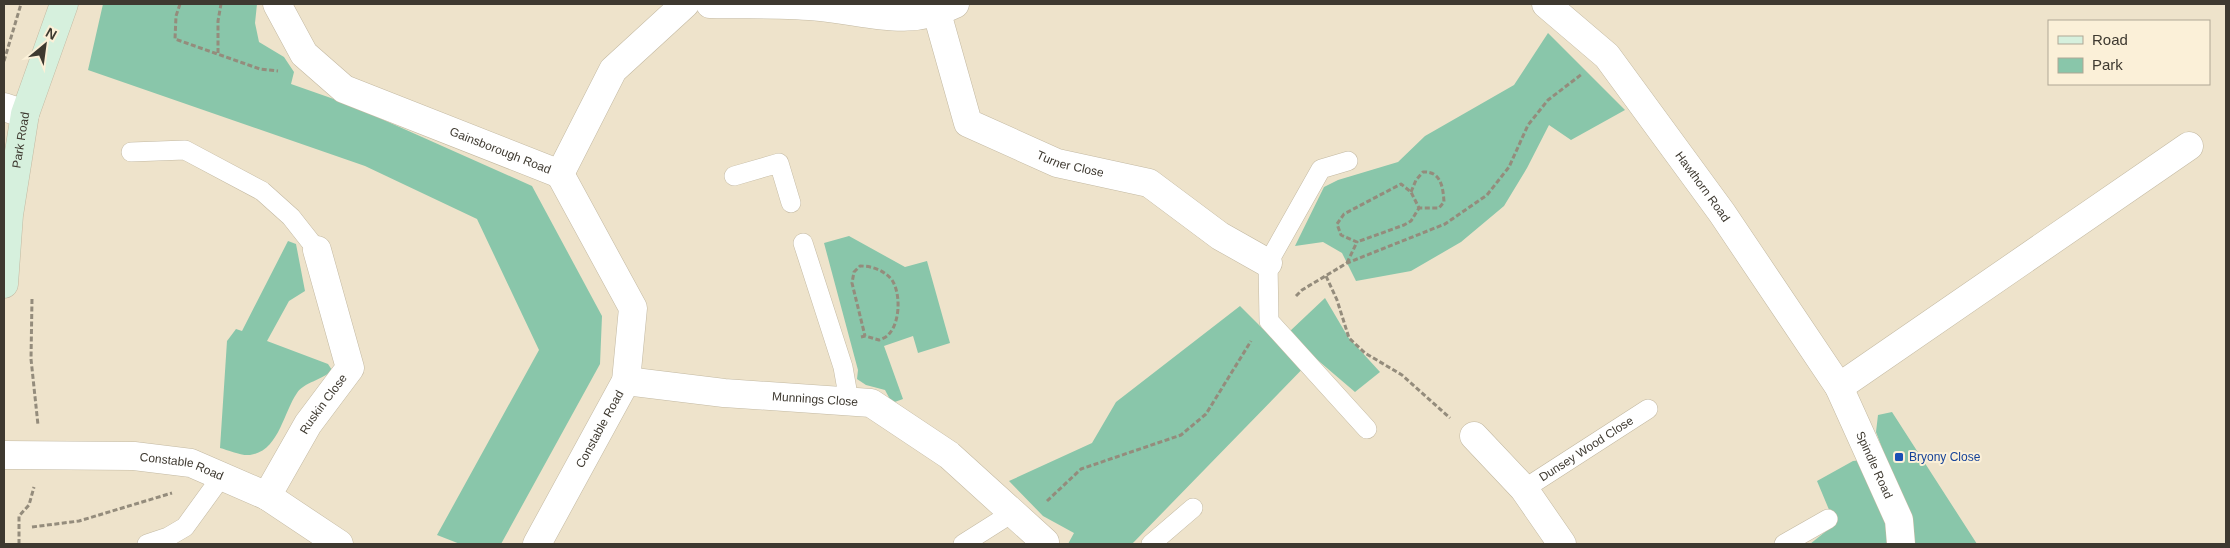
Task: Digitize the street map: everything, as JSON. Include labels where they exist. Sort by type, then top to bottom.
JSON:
[{"type":"street","name":"Park Road","points":[[4,284],[14,111],[64,4]]},
{"type":"street","name":"Gainsborough Road","points":[[276,4],[304,54],[344,89],[560,174],[613,70],[686,4]]},
{"type":"street","points":[[710,4],[820,7],[900,18],[943,7]]},
{"type":"street","name":"Hawthorn Road","points":[[1546,4],[1607,56],[1722,213],[1839,388]]},
{"type":"street","name":"Turner Close","points":[[943,7],[968,123],[1057,163],[1149,183],[1220,236],[1268,263]]},
{"type":"street","points":[[1839,388],[2189,146]]},
{"type":"street","name":"Constable Road","points":[[537,544],[626,381],[633,308],[560,174]]},
{"type":"street","name":"Ruskin Close","points":[[267,496],[308,424],[350,368],[317,250]]},
{"type":"street","name":"Munnings Close","points":[[626,381],[724,394],[871,403],[949,454],[1018,518],[1050,544]]},
{"type":"street","name":"Spindle Road","points":[[1839,388],[1899,520],[1901,544]]},
{"type":"street","points":[[1474,436],[1524,489],[1553,541]]},
{"type":"street","name":"Constable Road","points":[[4,455],[134,456],[192,463],[267,496],[339,544]]},
{"type":"lane","points":[[131,152],[185,150],[262,191],[291,217],[317,250]]},
{"type":"lane","points":[[1348,161],[1321,169],[1268,263],[1269,322],[1368,429]]},
{"type":"lane","points":[[734,176],[779,163],[791,203]]},
{"type":"lane","points":[[804,242],[844,367],[850,401]]},
{"type":"lane","name":"Dunsey Wood Close","points":[[1524,489],[1648,409]]},
{"type":"lane","points":[[147,544],[168,537],[185,527],[214,473]]},
{"type":"lane","points":[[1152,544],[1193,508]]},
{"type":"lane","points":[[964,544],[1018,518]]},
{"type":"lane","points":[[1784,544],[1828,519]]},
{"type":"path","points":[[4,61],[21,4]]},
{"type":"path","points":[[180,4],[176,16],[175,39],[260,69],[289,72],[324,71]]},
{"type":"path","points":[[218,54],[218,21],[221,4]]},
{"type":"path","points":[[1018,518],[1081,469],[1181,435],[1206,414],[1255,334],[1302,290],[1347,263],[1445,224],[1487,195],[1509,167],[1528,125],[1548,100],[1607,56]]},
{"type":"path","points":[[1411,192],[1416,180],[1423,172],[1437,175],[1443,188],[1444,202],[1438,208],[1419,208]]},
{"type":"path","points":[[1401,184],[1411,192],[1419,208],[1411,221],[1404,225],[1357,242],[1340,235],[1337,224],[1344,214],[1401,184]]},
{"type":"path","points":[[1347,263],[1357,242]]},
{"type":"path","points":[[837,346],[864,336],[879,340],[889,334],[898,315],[896,294],[892,280],[881,270],[870,266],[860,266],[854,272],[852,283],[864,336]]},
{"type":"path","points":[[1326,276],[1337,300],[1349,338],[1366,353],[1402,375],[1442,412],[1474,436]]},
{"type":"path","points":[[19,544],[19,516],[29,505],[41,455],[31,359],[32,290]]},
{"type":"path","points":[[32,527],[79,521],[187,489],[214,473]]},
{"type":"green space","points":[[103,4],[257,4],[255,23],[259,42],[284,57],[294,72],[291,84],[348,104],[532,186],[602,316],[600,364],[501,544],[460,544],[437,535],[539,350],[477,219],[365,166],[88,70]]},
{"type":"green space","points":[[1548,33],[1625,110],[1571,140],[1549,125],[1527,168],[1504,206],[1461,242],[1411,271],[1356,281],[1342,253],[1323,242],[1295,246],[1324,187],[1338,180],[1398,162],[1425,136],[1514,85]]},
{"type":"green space","points":[[849,236],[905,267],[927,261],[950,343],[918,353],[913,336],[884,346],[903,399],[892,403],[885,390],[866,385],[857,379],[858,370],[824,243]]},
{"type":"green space","points":[[288,241],[296,244],[305,291],[289,301],[267,341],[328,364],[332,370],[300,389],[292,401],[274,439],[268,446],[260,452],[250,455],[239,454],[220,448],[227,341],[236,329],[242,331]]},
{"type":"green space","points":[[1325,298],[1348,337],[1380,372],[1355,392],[1314,357],[1132,544],[1068,544],[1074,533],[1043,516],[1009,481],[1092,443],[1116,402],[1240,306],[1271,337],[1289,332]]},
{"type":"green space","points":[[1892,412],[1977,544],[1913,544],[1906,511],[1876,432],[1878,415]]},
{"type":"green space","points":[[1862,460],[1888,527],[1890,544],[1810,544],[1835,524],[1817,481],[1853,461]]},
{"type":"place","name":"Bryony Close","points":[[1899,457]]}]
